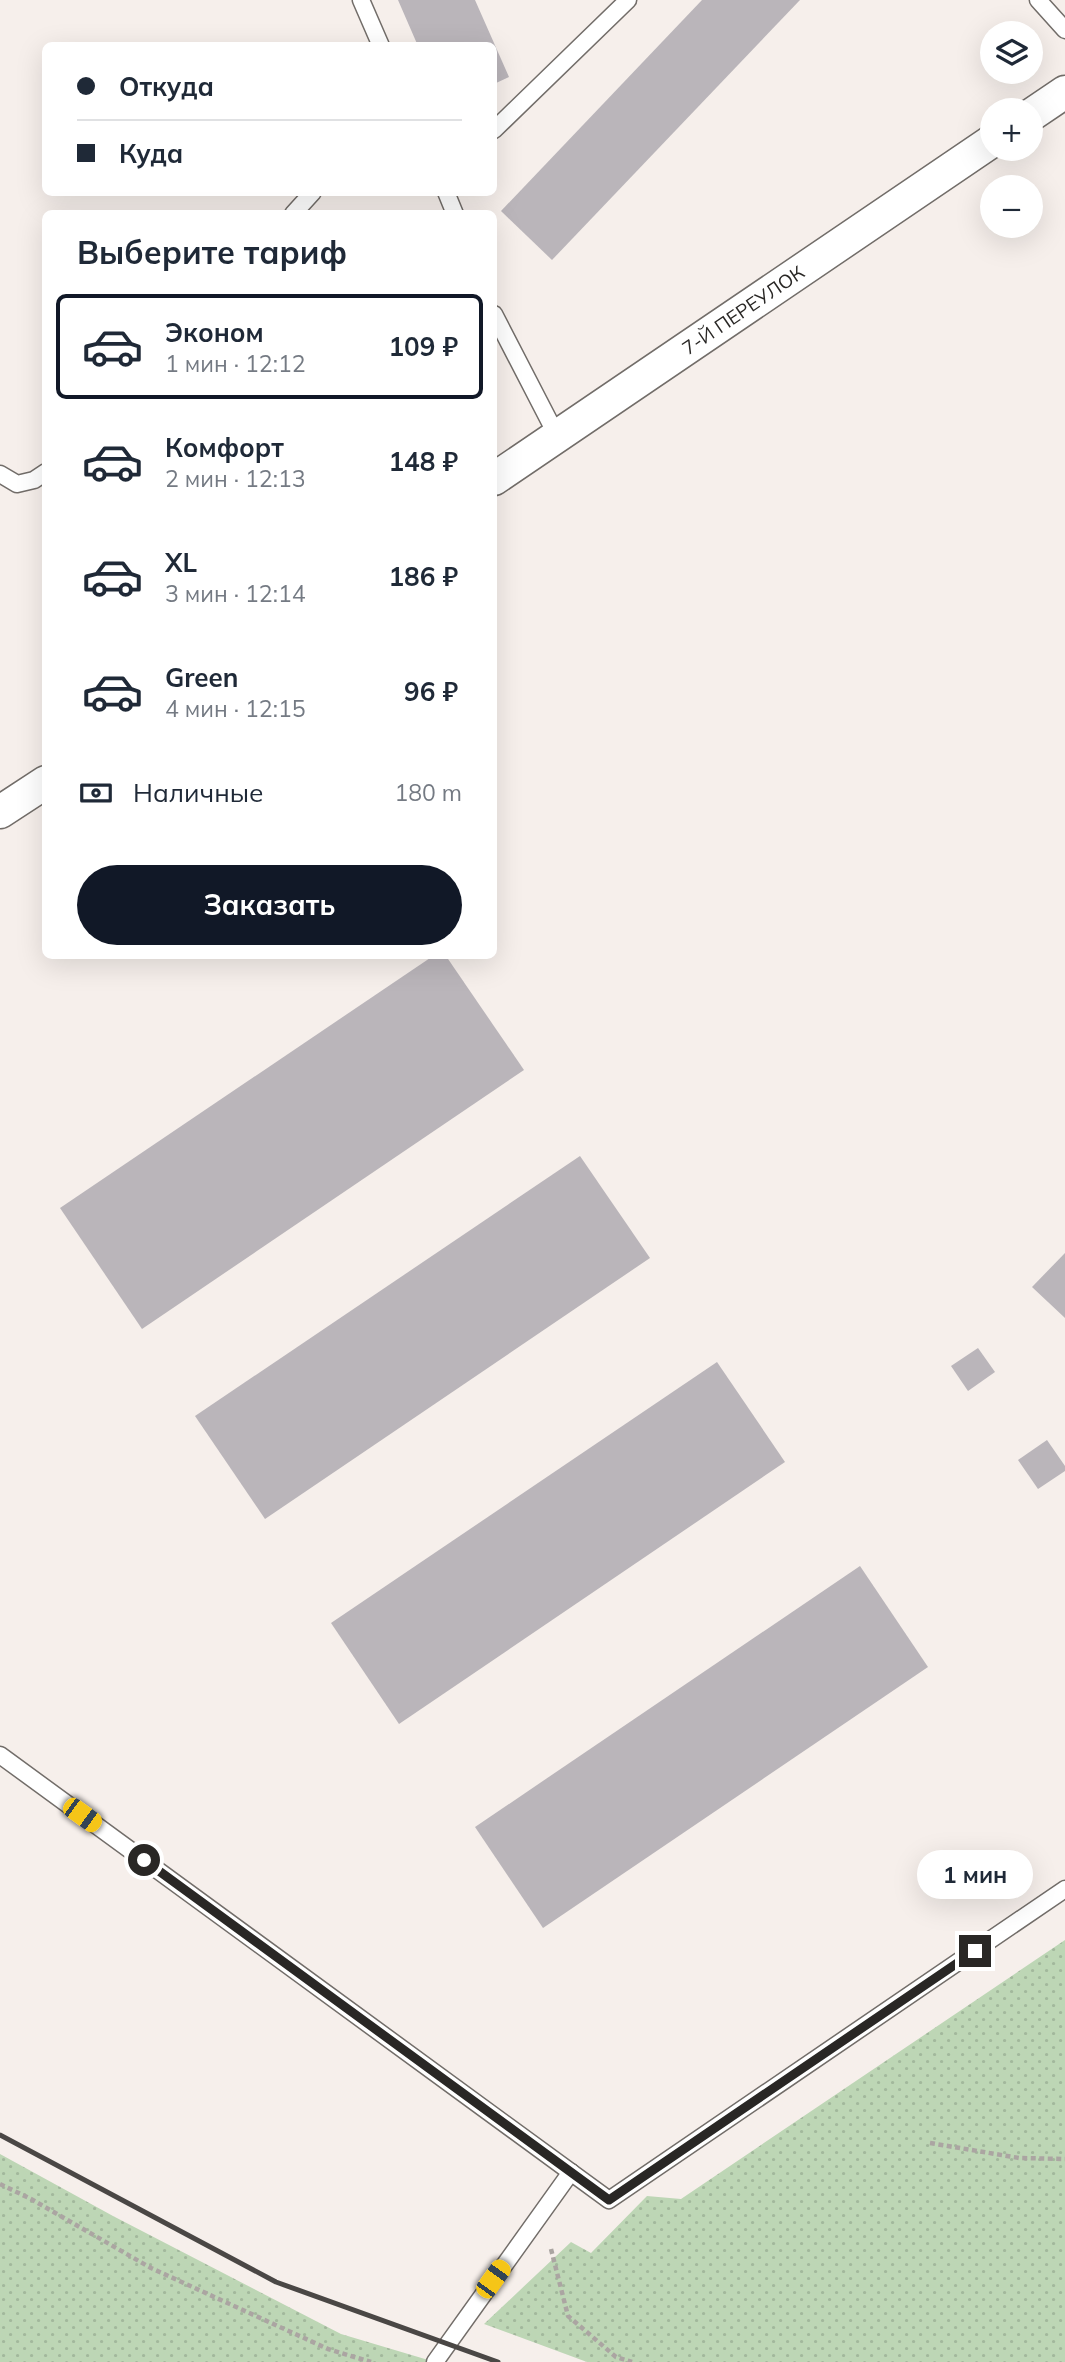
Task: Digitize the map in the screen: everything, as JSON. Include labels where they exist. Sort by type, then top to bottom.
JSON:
[{"type":"street","points":[[1043,107],[1065,92]]},
{"type":"street","name":"7-Й ПЕРЕУЛОК","points":[[497,477],[980,149]]},
{"type":"street","points":[[0,812],[42,785]]},
{"type":"lane","points":[[361,0],[379,42]]},
{"type":"lane","points":[[497,127],[628,0]]},
{"type":"lane","points":[[1038,0],[1065,30]]},
{"type":"lane","points":[[297,210],[309,196]]},
{"type":"lane","points":[[497,320],[557,436]]},
{"type":"lane","points":[[0,474],[17,484],[34,480],[42,475]]},
{"type":"lane","points":[[0,1755],[609,2200],[1065,1889]]},
{"type":"lane","points":[[435,2362],[571,2172]]},
{"type":"path","points":[[930,2143],[1018,2158],[1065,2159]]},
{"type":"path","points":[[0,2185],[31,2199],[151,2268],[328,2349],[371,2362]]},
{"type":"path","points":[[549,2241],[568,2316],[616,2357],[632,2362]]},
{"type":"green space","points":[[1065,1940],[1065,2362],[587,2362],[484,2324],[571,2242],[591,2253],[647,2196],[681,2199]]},
{"type":"green space","points":[[0,2154],[341,2334],[435,2362],[0,2362]]},
{"type":"building","points":[[398,0],[475,0],[494,42],[416,42]]},
{"type":"building","points":[[702,0],[800,0],[552,260],[501,211]]},
{"type":"building","points":[[497,50],[509,77],[497,83]]},
{"type":"building","points":[[429,959],[448,959],[524,1070],[142,1329],[60,1208]]},
{"type":"building","points":[[580,1156],[650,1258],[265,1519],[195,1416]]},
{"type":"building","points":[[1065,1253],[1065,1318],[1032,1287]]},
{"type":"building","points":[[978,1348],[995,1372],[968,1391],[951,1366]]},
{"type":"building","points":[[717,1362],[785,1462],[399,1724],[331,1623]]},
{"type":"building","points":[[1047,1440],[1065,1466],[1065,1471],[1038,1489],[1018,1460]]},
{"type":"building","points":[[860,1566],[928,1667],[543,1928],[475,1827]]},
{"type":"railway","points":[[0,2135],[276,2282],[498,2362]]},
{"type":"route","points":[[144,1860],[609,2200],[660,2168],[975,1951]]}]
